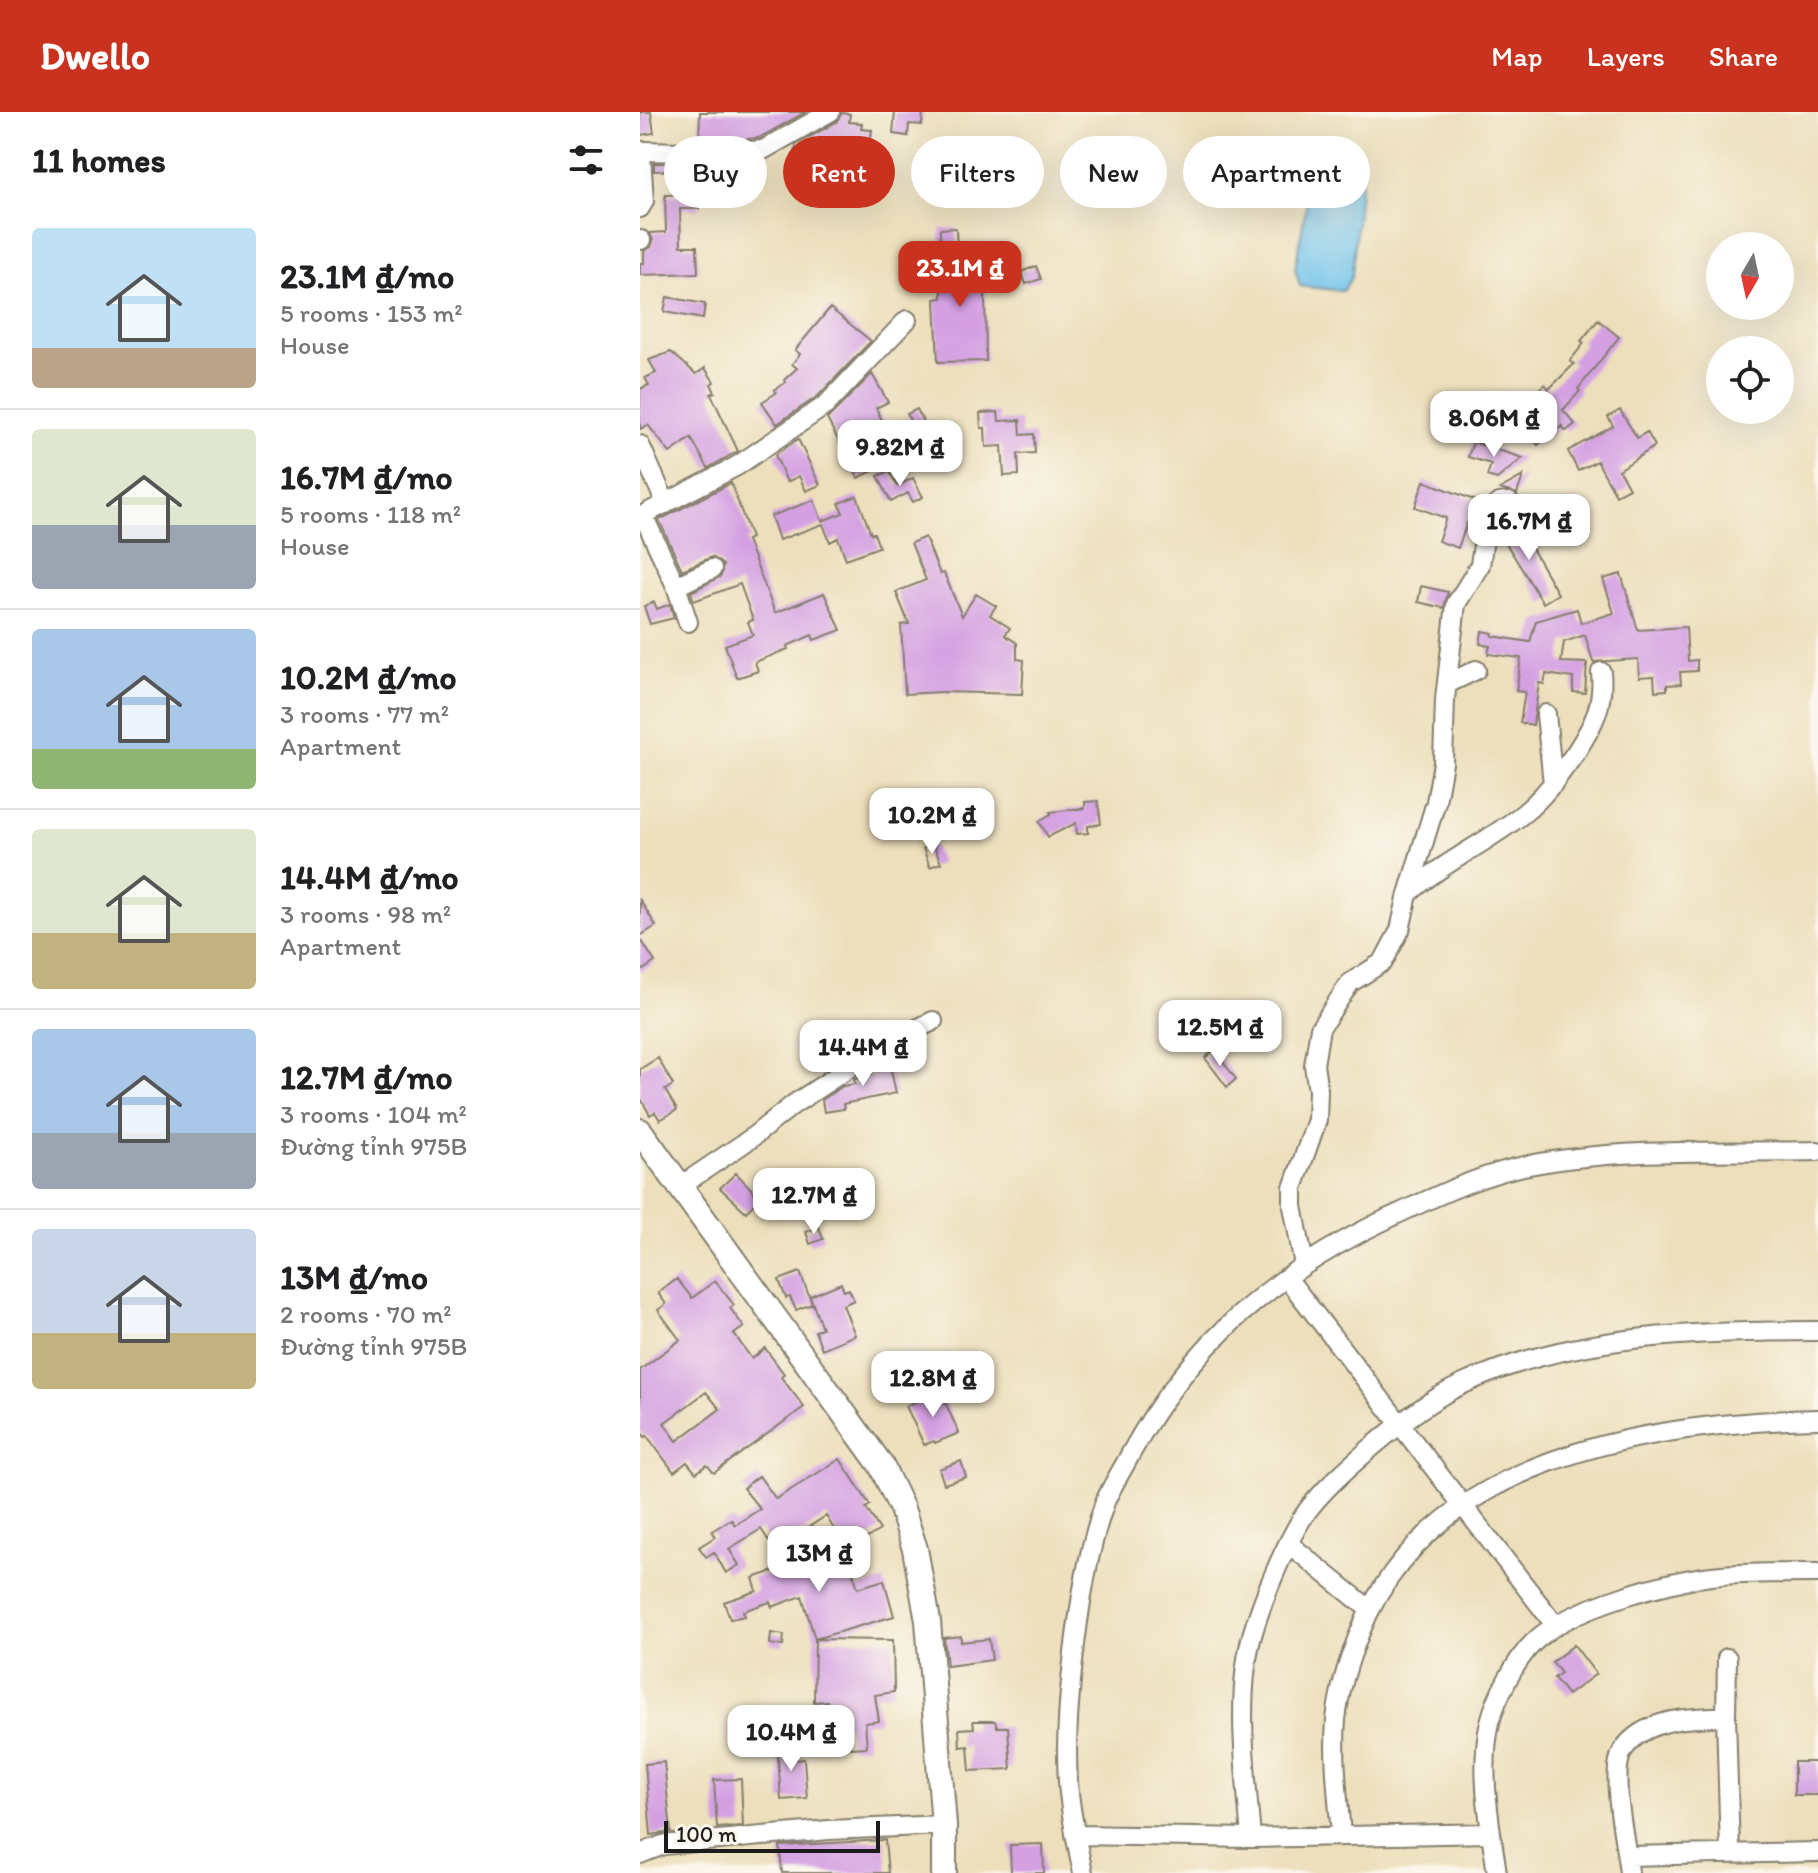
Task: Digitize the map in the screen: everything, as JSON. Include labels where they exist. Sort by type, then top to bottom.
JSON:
[{"type":"main road","points":[[640,1131],[881,1465],[902,1509],[915,1549],[928,1621],[944,1825],[944,1873]]},
{"type":"street","points":[[640,208],[644,201],[641,155],[644,151],[723,153],[763,150],[830,112]]},
{"type":"street","points":[[688,622],[676,586],[643,515],[737,466],[826,405],[907,320]]},
{"type":"street","points":[[640,445],[666,504]]},
{"type":"street","points":[[1304,1265],[1293,1206],[1293,1188],[1317,1120],[1318,1090],[1314,1065],[1320,1028],[1350,983],[1383,962],[1400,930],[1436,802],[1443,763],[1447,684],[1456,604],[1480,565],[1493,508],[1499,503],[1509,502]]},
{"type":"street","points":[[676,586],[712,569]]},
{"type":"street","points":[[1447,684],[1476,670]]},
{"type":"street","points":[[1408,894],[1441,867],[1523,814],[1553,784],[1596,717],[1602,699],[1601,672]]},
{"type":"street","points":[[1546,714],[1553,784]]},
{"type":"street","points":[[679,1187],[750,1139],[794,1104],[884,1045],[933,1021]]},
{"type":"street","points":[[1083,1873],[1068,1781],[1068,1701],[1078,1620],[1092,1546],[1106,1500],[1151,1417],[1203,1350],[1257,1298],[1304,1265],[1358,1233],[1470,1183],[1526,1165],[1594,1156],[1818,1151]]},
{"type":"street","points":[[1287,1278],[1556,1626]]},
{"type":"street","points":[[1251,1838],[1244,1753],[1252,1634],[1289,1544],[1309,1509],[1338,1475],[1401,1423],[1460,1385],[1516,1364],[1567,1349],[1712,1332],[1818,1331]]},
{"type":"street","points":[[1341,1835],[1336,1718],[1349,1660],[1369,1609],[1386,1578],[1434,1529],[1464,1506],[1524,1471],[1576,1452],[1628,1439],[1744,1421],[1818,1419]]},
{"type":"street","points":[[1289,1544],[1369,1609]]},
{"type":"street","points":[[1497,1873],[1486,1771],[1490,1722],[1502,1690],[1533,1643],[1556,1626],[1616,1599],[1670,1585],[1718,1575],[1818,1573]]},
{"type":"street","points":[[1727,1658],[1730,1852]]},
{"type":"street","points":[[1726,1716],[1666,1722],[1645,1729],[1628,1744],[1619,1760],[1619,1805],[1628,1864],[1730,1852],[1818,1852]]},
{"type":"street","points":[[640,1854],[663,1845],[829,1830],[944,1825]]},
{"type":"street","points":[[1075,1835],[1251,1838],[1491,1833]]},
{"type":"water","points":[[1306,208],[1358,208],[1352,276],[1343,291],[1300,286],[1295,269]]},
{"type":"building","points":[[640,112],[651,112],[654,133],[640,135]]},
{"type":"building","points":[[700,112],[806,112],[763,136],[699,136]]},
{"type":"building","points":[[895,112],[923,112],[922,125],[909,124],[908,136],[893,134]]},
{"type":"building","points":[[842,113],[850,114],[849,122],[862,123],[861,129],[872,130],[871,136],[812,136],[836,122]]},
{"type":"building","points":[[654,163],[664,163],[664,171],[654,171]]},
{"type":"building","points":[[665,208],[699,208],[680,209],[681,246],[697,246],[698,273],[640,275],[644,251],[651,247],[653,241],[650,233],[666,232]]},
{"type":"building","points":[[956,228],[958,279],[992,279],[992,290],[985,291],[986,361],[938,362],[935,299],[942,298],[940,229]]},
{"type":"building","points":[[1036,266],[1041,279],[1026,284],[1021,272]]},
{"type":"building","points":[[667,297],[705,304],[703,319],[664,312]]},
{"type":"building","points":[[830,308],[871,341],[818,396],[777,424],[762,402],[776,393],[774,390],[786,382],[784,380],[797,368],[792,364],[800,354],[795,350]]},
{"type":"building","points":[[1598,320],[1619,337],[1563,410],[1575,424],[1566,431],[1562,426],[1538,445],[1518,421],[1515,423],[1499,405],[1513,394],[1521,404],[1545,384],[1549,389],[1574,364],[1570,361]]},
{"type":"building","points":[[671,352],[696,374],[705,368],[714,382],[711,384],[715,392],[711,394],[738,451],[708,468],[691,438],[670,453],[648,425],[640,429],[640,389],[649,385],[645,378],[656,373],[649,360]]},
{"type":"building","points":[[872,374],[888,402],[876,408],[888,433],[860,447],[873,471],[858,478],[827,419]]},
{"type":"building","points":[[917,409],[926,427],[916,433],[907,414]]},
{"type":"building","points":[[1620,410],[1637,438],[1647,432],[1655,446],[1619,470],[1629,488],[1616,495],[1597,461],[1578,471],[1568,451],[1613,426],[1608,417]]},
{"type":"building","points":[[998,412],[999,421],[1020,420],[1021,435],[1034,434],[1035,453],[1018,454],[1019,475],[1004,476],[1002,446],[986,447],[980,413]]},
{"type":"building","points":[[798,439],[820,485],[806,491],[799,476],[787,482],[775,455]]},
{"type":"building","points":[[1473,442],[1523,458],[1497,479],[1487,476],[1491,464],[1468,457]]},
{"type":"building","points":[[889,471],[897,486],[913,478],[923,497],[913,502],[908,493],[891,502],[878,476]]},
{"type":"building","points":[[1523,476],[1517,494],[1500,489]]},
{"type":"building","points":[[1424,481],[1482,503],[1474,525],[1467,523],[1458,548],[1438,541],[1446,518],[1415,507]]},
{"type":"building","points":[[731,483],[751,538],[747,540],[775,613],[824,593],[841,630],[814,640],[812,635],[787,646],[788,649],[755,662],[758,671],[737,678],[725,645],[753,635],[748,622],[753,620],[740,584],[694,601],[691,592],[721,576],[723,565],[712,557],[682,570],[659,520]]},
{"type":"building","points":[[857,496],[879,547],[846,559],[838,538],[830,542],[823,524],[779,540],[771,516],[814,500],[822,521],[843,513],[839,503]]},
{"type":"building","points":[[1517,522],[1558,594],[1543,603],[1499,532]]},
{"type":"building","points":[[925,537],[962,616],[976,594],[996,606],[990,615],[1010,628],[1005,635],[1017,643],[1017,659],[1024,660],[1022,694],[905,694],[901,625],[909,624],[896,592],[926,580],[911,543]]},
{"type":"building","points":[[1621,574],[1638,630],[1686,627],[1688,661],[1697,660],[1697,671],[1680,672],[1681,684],[1667,685],[1667,690],[1655,691],[1654,676],[1639,677],[1638,659],[1593,662],[1585,635],[1564,642],[1561,662],[1587,663],[1585,693],[1573,692],[1573,678],[1546,674],[1544,684],[1539,683],[1533,725],[1520,723],[1525,692],[1516,691],[1521,658],[1488,654],[1490,646],[1480,644],[1482,631],[1493,633],[1492,636],[1530,642],[1536,621],[1577,609],[1581,623],[1614,613],[1603,579]]},
{"type":"building","points":[[1421,586],[1448,592],[1444,608],[1418,602]]},
{"type":"building","points":[[654,602],[657,609],[670,604],[674,618],[650,624],[644,606]]},
{"type":"building","points":[[1098,801],[1101,824],[1088,826],[1088,833],[1077,834],[1076,823],[1048,837],[1039,821],[1050,812],[1085,808],[1085,802]]},
{"type":"building","points":[[933,844],[941,863],[930,867],[923,848]]},
{"type":"building","points":[[640,900],[656,926],[640,936]]},
{"type":"building","points":[[640,938],[655,962],[640,972]]},
{"type":"building","points":[[1214,1050],[1236,1079],[1227,1087],[1205,1058]]},
{"type":"building","points":[[888,1057],[896,1093],[843,1104],[844,1109],[824,1112],[822,1100],[843,1086],[855,1084],[854,1079],[872,1075],[870,1068]]},
{"type":"building","points":[[658,1058],[673,1085],[665,1090],[677,1110],[660,1120],[655,1112],[650,1115],[640,1097],[640,1069]]},
{"type":"building","points":[[736,1173],[760,1198],[746,1212],[720,1188]]},
{"type":"building","points":[[819,1227],[823,1239],[810,1244],[806,1232]]},
{"type":"building","points":[[800,1272],[812,1304],[796,1310],[790,1297],[786,1298],[779,1280]]},
{"type":"building","points":[[677,1279],[692,1298],[715,1281],[734,1305],[730,1308],[744,1327],[734,1334],[752,1359],[765,1348],[784,1374],[781,1377],[804,1407],[714,1473],[707,1465],[696,1473],[687,1462],[674,1472],[640,1431],[640,1370],[680,1340],[658,1310],[666,1304],[658,1293]],"holes":[[[706,1392],[720,1409],[677,1441],[664,1423]]]},
{"type":"building","points":[[841,1283],[844,1291],[849,1289],[854,1300],[843,1305],[855,1335],[822,1349],[815,1331],[822,1328],[810,1296]]},
{"type":"building","points":[[940,1391],[959,1433],[924,1445],[906,1406]]},
{"type":"building","points":[[840,1459],[870,1505],[866,1508],[880,1530],[847,1550],[826,1516],[774,1549],[761,1529],[729,1549],[739,1565],[726,1573],[714,1552],[706,1557],[699,1547],[715,1537],[712,1531],[731,1519],[735,1525],[760,1509],[743,1488],[759,1476],[776,1499]]},
{"type":"building","points":[[961,1461],[966,1477],[944,1484],[939,1469]]},
{"type":"building","points":[[817,1548],[822,1562],[847,1555],[858,1588],[884,1580],[894,1616],[815,1639],[802,1596],[772,1607],[770,1602],[743,1611],[745,1616],[730,1619],[724,1602],[757,1591],[753,1578],[786,1567],[780,1559]]},
{"type":"building","points":[[771,1633],[784,1635],[783,1646],[770,1644]]},
{"type":"building","points":[[961,1636],[961,1642],[989,1639],[992,1660],[947,1666],[944,1638]]},
{"type":"building","points":[[815,1639],[893,1640],[894,1692],[875,1695],[879,1721],[865,1723],[867,1747],[850,1748],[848,1725],[831,1727],[827,1701],[814,1702]]},
{"type":"building","points":[[1574,1645],[1596,1674],[1568,1695],[1554,1678],[1561,1673],[1552,1662]]},
{"type":"building","points":[[973,1721],[995,1721],[997,1727],[1008,1727],[1011,1769],[970,1771],[968,1746],[960,1747],[959,1729],[974,1728]]},
{"type":"building","points":[[792,1740],[794,1760],[804,1759],[807,1798],[781,1800],[777,1741]]},
{"type":"building","points":[[664,1762],[671,1832],[651,1835],[645,1764]]},
{"type":"building","points":[[1794,1762],[1818,1762],[1818,1795],[1794,1795]]},
{"type":"building","points":[[741,1779],[743,1826],[717,1828],[714,1780]]},
{"type":"building","points":[[885,1840],[888,1873],[782,1873],[780,1846]]},
{"type":"building","points":[[1043,1844],[1044,1873],[1011,1873],[1010,1845]]}]
